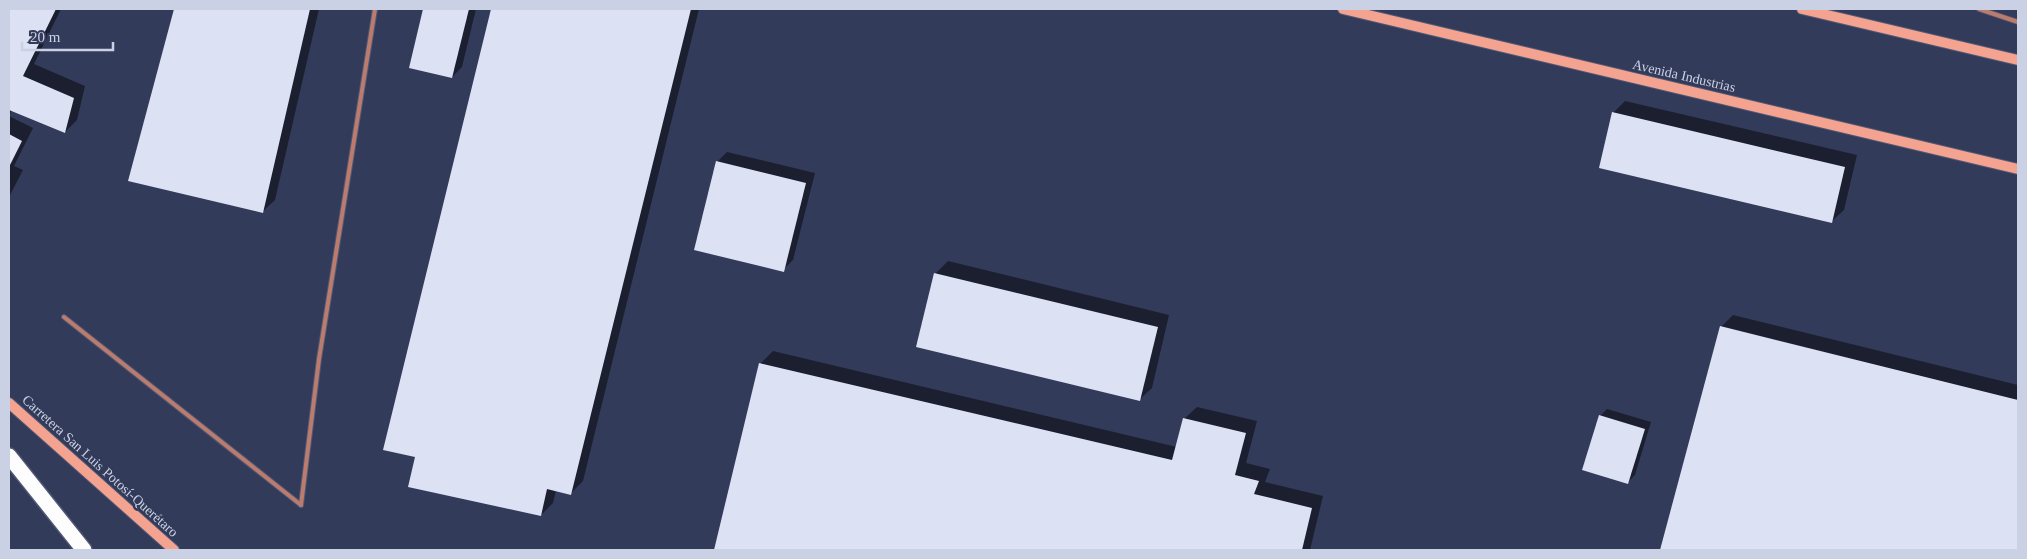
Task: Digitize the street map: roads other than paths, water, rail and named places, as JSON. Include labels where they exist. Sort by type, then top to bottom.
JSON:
[{"type":"highway","points":[[9,456],[84,550]]},
{"type":"main road","name":"Avenida Industrias","points":[[1343,9],[2018,169]]},
{"type":"main road","points":[[1802,9],[2018,60]]},
{"type":"main road","name":"Carretera San Luis Potosí-Querétaro","points":[[9,403],[174,550]]},
{"type":"lane","points":[[64,316],[302,505],[319,359],[375,9]]},
{"type":"lane","points":[[1979,9],[2018,22]]}]
